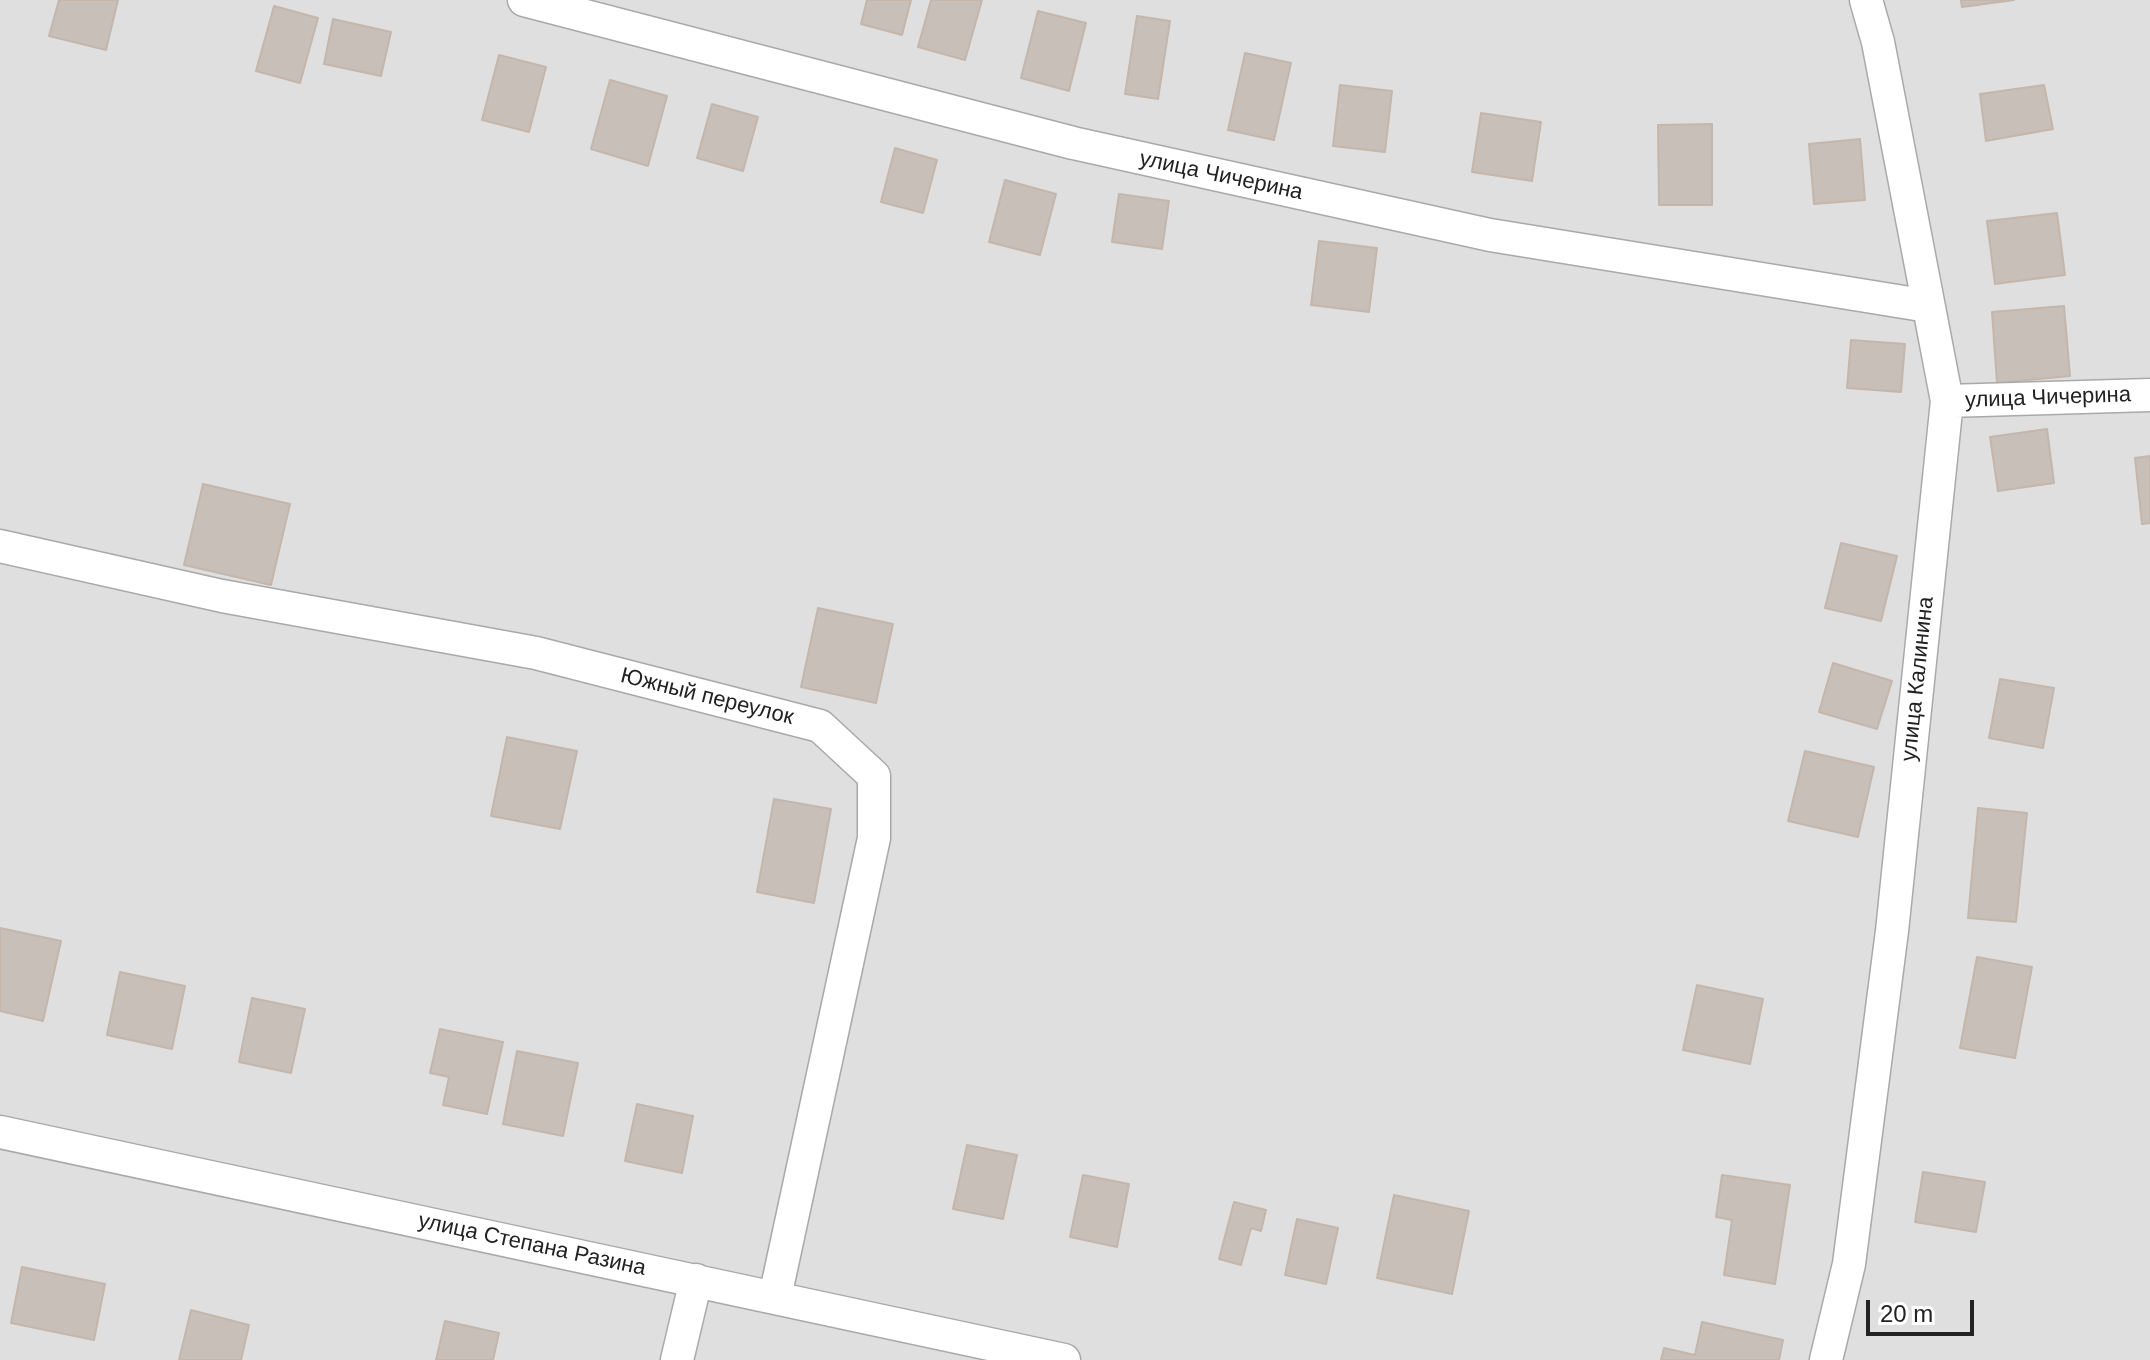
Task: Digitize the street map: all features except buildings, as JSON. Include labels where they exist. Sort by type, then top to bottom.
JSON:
[{"type":"street","name":"улица Чичерина","points":[[524,0],[1073,143],[1475,232],[1928,306]]},
{"type":"street","name":"улица Калинина","points":[[1826,1360],[1849,1264],[1892,931],[1947,401],[1878,42],[1866,0]]},
{"type":"street","name":"улица Чичерина","points":[[1947,401],[2150,395]]},
{"type":"street","name":"Южный переулок","points":[[0,546],[222,596],[536,653],[820,726],[874,776],[874,838],[775,1297]]},
{"type":"street","name":"улица Степана Разина","points":[[0,1132],[1064,1360]]},
{"type":"street","points":[[677,1360],[696,1280]]},
{"type":"shaded area","points":[[0,0],[2150,0],[2150,1360],[0,1360]]}]
